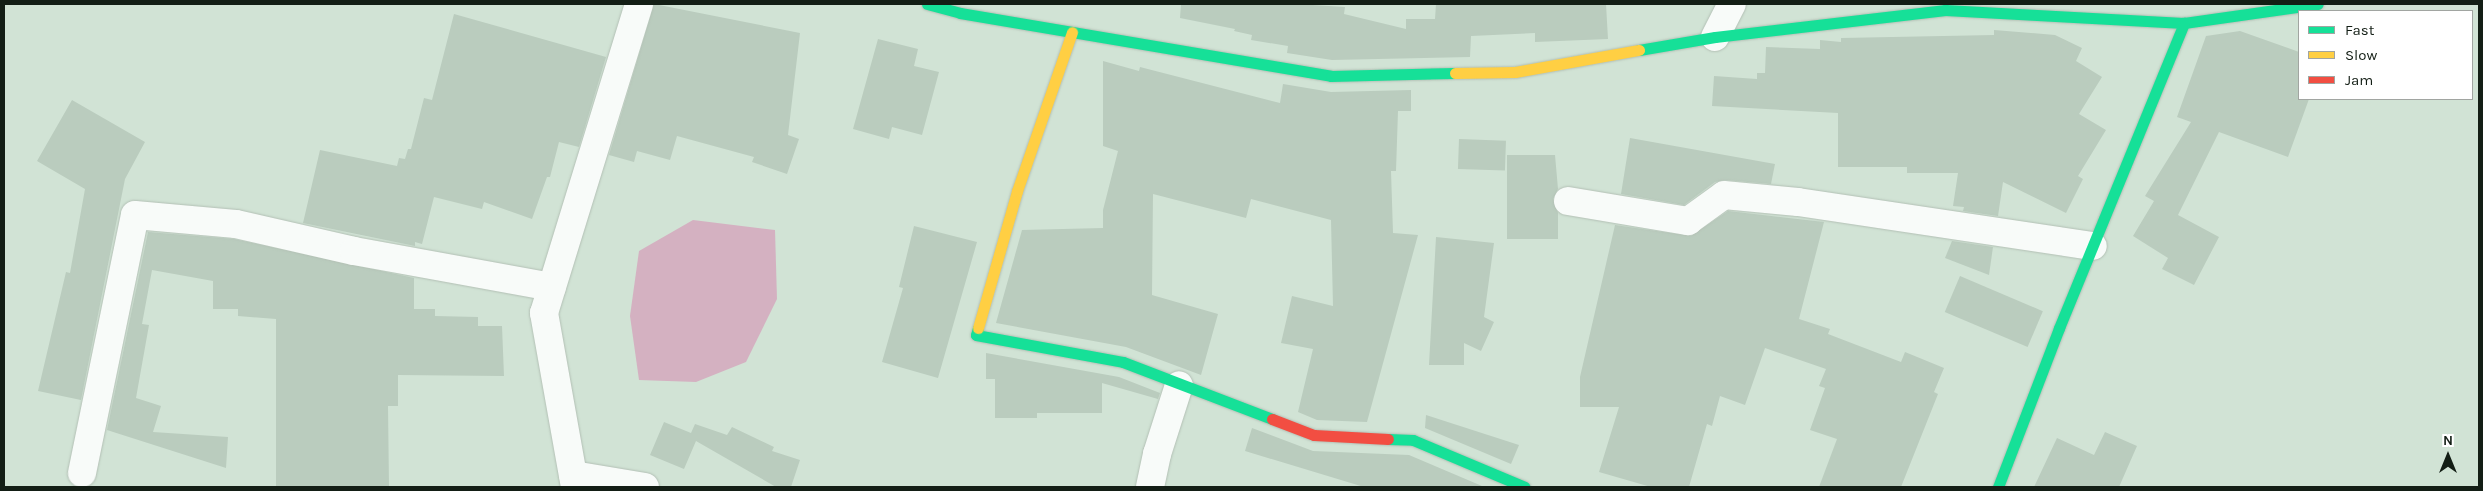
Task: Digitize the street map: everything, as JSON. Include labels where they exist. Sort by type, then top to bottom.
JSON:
[{"type":"street","points":[[639,4],[544,312],[574,481],[645,487]]},
{"type":"street","points":[[927,4],[960,13],[1331,76],[1516,72],[1715,37],[1945,10],[2184,23],[2318,4]]},
{"type":"street","points":[[1715,37],[1732,4]]},
{"type":"street","points":[[1998,487],[2184,23]]},
{"type":"street","points":[[1072,32],[1017,191],[976,335],[1123,362],[1314,435],[1412,440],[1525,487]]},
{"type":"street","points":[[1568,201],[1688,221],[1724,195],[1798,202],[2093,246]]},
{"type":"street","points":[[82,473],[135,215],[236,224],[354,251],[552,287]]},
{"type":"street","points":[[1150,487],[1156,454],[1179,385]]},
{"type":"shaded area","points":[[693,220],[775,230],[777,299],[746,362],[696,382],[639,380],[630,316],[639,251]]},
{"type":"building","points":[[654,4],[800,33],[788,135],[799,139],[787,174],[752,162],[754,157],[677,136],[670,160],[637,151],[634,162],[609,155]]},
{"type":"building","points":[[1181,4],[1296,4],[1345,7],[1344,14],[1406,29],[1406,19],[1435,19],[1436,4],[1606,4],[1608,39],[1535,42],[1535,33],[1471,36],[1470,57],[1332,60],[1287,53],[1288,46],[1251,40],[1252,35],[1234,31],[1235,29],[1180,18]]},
{"type":"building","points":[[454,14],[606,57],[579,147],[559,142],[550,177],[547,177],[532,219],[484,202],[482,209],[434,197],[422,244],[415,242],[415,246],[303,223],[320,150],[397,166],[399,158],[405,159],[408,149],[411,149],[424,98],[432,100]]},
{"type":"building","points":[[1994,30],[2055,35],[2082,48],[2076,61],[2102,77],[2079,114],[2106,130],[2078,176],[2083,179],[2066,213],[2003,182],[1998,216],[1963,211],[1964,207],[1953,206],[1958,173],[1907,173],[1907,167],[1838,167],[1838,113],[1712,106],[1714,76],[1757,79],[1757,73],[1765,73],[1766,47],[1820,49],[1820,40],[1841,42],[1841,38],[1994,35]]},
{"type":"building","points":[[2240,31],[2298,52],[2298,100],[2309,100],[2288,157],[2219,132],[2178,215],[2219,237],[2194,285],[2162,269],[2168,258],[2133,236],[2154,201],[2145,196],[2191,122],[2177,117],[2206,36]]},
{"type":"building","points":[[878,39],[918,49],[914,66],[939,72],[922,135],[892,127],[889,139],[853,129]]},
{"type":"building","points":[[1103,61],[1139,71],[1140,67],[1280,103],[1283,84],[1331,92],[1411,90],[1411,111],[1398,111],[1396,171],[1391,171],[1393,233],[1418,235],[1367,422],[1317,420],[1298,412],[1313,349],[1281,343],[1292,296],[1333,306],[1331,220],[1251,199],[1246,218],[1153,194],[1152,295],[1218,314],[1201,375],[1126,347],[996,323],[1022,230],[1103,228],[1103,210],[1118,151],[1103,146]]},
{"type":"building","points":[[72,100],[145,142],[125,179],[81,400],[38,391],[66,272],[70,273],[85,189],[37,161]]},
{"type":"building","points":[[1630,138],[1775,164],[1771,184],[1725,180],[1715,182],[1684,205],[1621,194]]},
{"type":"building","points":[[1459,139],[1506,141],[1505,171],[1458,169]]},
{"type":"building","points":[[1507,155],[1555,155],[1558,189],[1553,199],[1558,213],[1558,239],[1507,239]]},
{"type":"building","points":[[1728,211],[1824,222],[1799,319],[1830,329],[1828,334],[1901,362],[1905,352],[1944,368],[1934,392],[1938,394],[1901,487],[1819,487],[1837,439],[1810,430],[1825,388],[1819,386],[1826,369],[1765,348],[1745,405],[1720,396],[1712,426],[1707,424],[1689,487],[1651,487],[1599,472],[1619,407],[1580,407],[1580,377],[1615,225],[1691,236]]},
{"type":"building","points":[[914,226],[977,242],[938,378],[882,362],[903,288],[899,287]]},
{"type":"building","points":[[148,232],[234,239],[414,278],[414,309],[435,309],[435,316],[478,317],[478,326],[502,326],[504,376],[398,375],[398,406],[388,406],[389,487],[276,487],[276,319],[238,316],[238,309],[213,309],[213,281],[152,270],[142,324],[149,325],[136,398],[161,406],[153,432],[228,437],[226,468],[107,430]]},
{"type":"building","points":[[1436,237],[1494,243],[1484,317],[1494,322],[1481,351],[1464,343],[1464,365],[1429,365]]},
{"type":"building","points":[[1952,241],[1993,247],[1989,275],[1945,258]]},
{"type":"building","points":[[1960,276],[2043,311],[2028,347],[1945,312]]},
{"type":"building","points":[[986,353],[1119,377],[1160,393],[1158,399],[1102,383],[1102,413],[1037,413],[1037,418],[995,418],[995,379],[986,379]]},
{"type":"building","points":[[1426,415],[1519,445],[1511,464],[1425,428]]},
{"type":"building","points":[[664,422],[691,433],[695,424],[727,435],[732,427],[774,447],[772,451],[800,460],[791,487],[776,487],[696,441],[684,469],[650,455]]},
{"type":"building","points":[[1252,428],[1313,451],[1409,455],[1482,486],[1364,487],[1245,451]]},
{"type":"building","points":[[2105,432],[2137,446],[2119,487],[2034,487],[2057,438],[2094,455]]},
{"type":"traffic: fast","points":[[927,4],[960,13],[1331,76],[1455,73]]},
{"type":"traffic: fast","points":[[1639,50],[1715,37],[1945,10],[2184,23],[2318,4]]},
{"type":"traffic: fast","points":[[1998,487],[2059,328],[2184,23]]},
{"type":"traffic: fast","points":[[978,328],[976,335],[1123,362],[1272,419]]},
{"type":"traffic: fast","points":[[1388,439],[1413,440],[1525,487]]},
{"type":"traffic: slow","points":[[978,328],[1017,191],[1072,32]]},
{"type":"traffic: slow","points":[[1455,73],[1515,72],[1639,50]]},
{"type":"traffic: jam","points":[[1272,419],[1314,435],[1388,439]]}]
